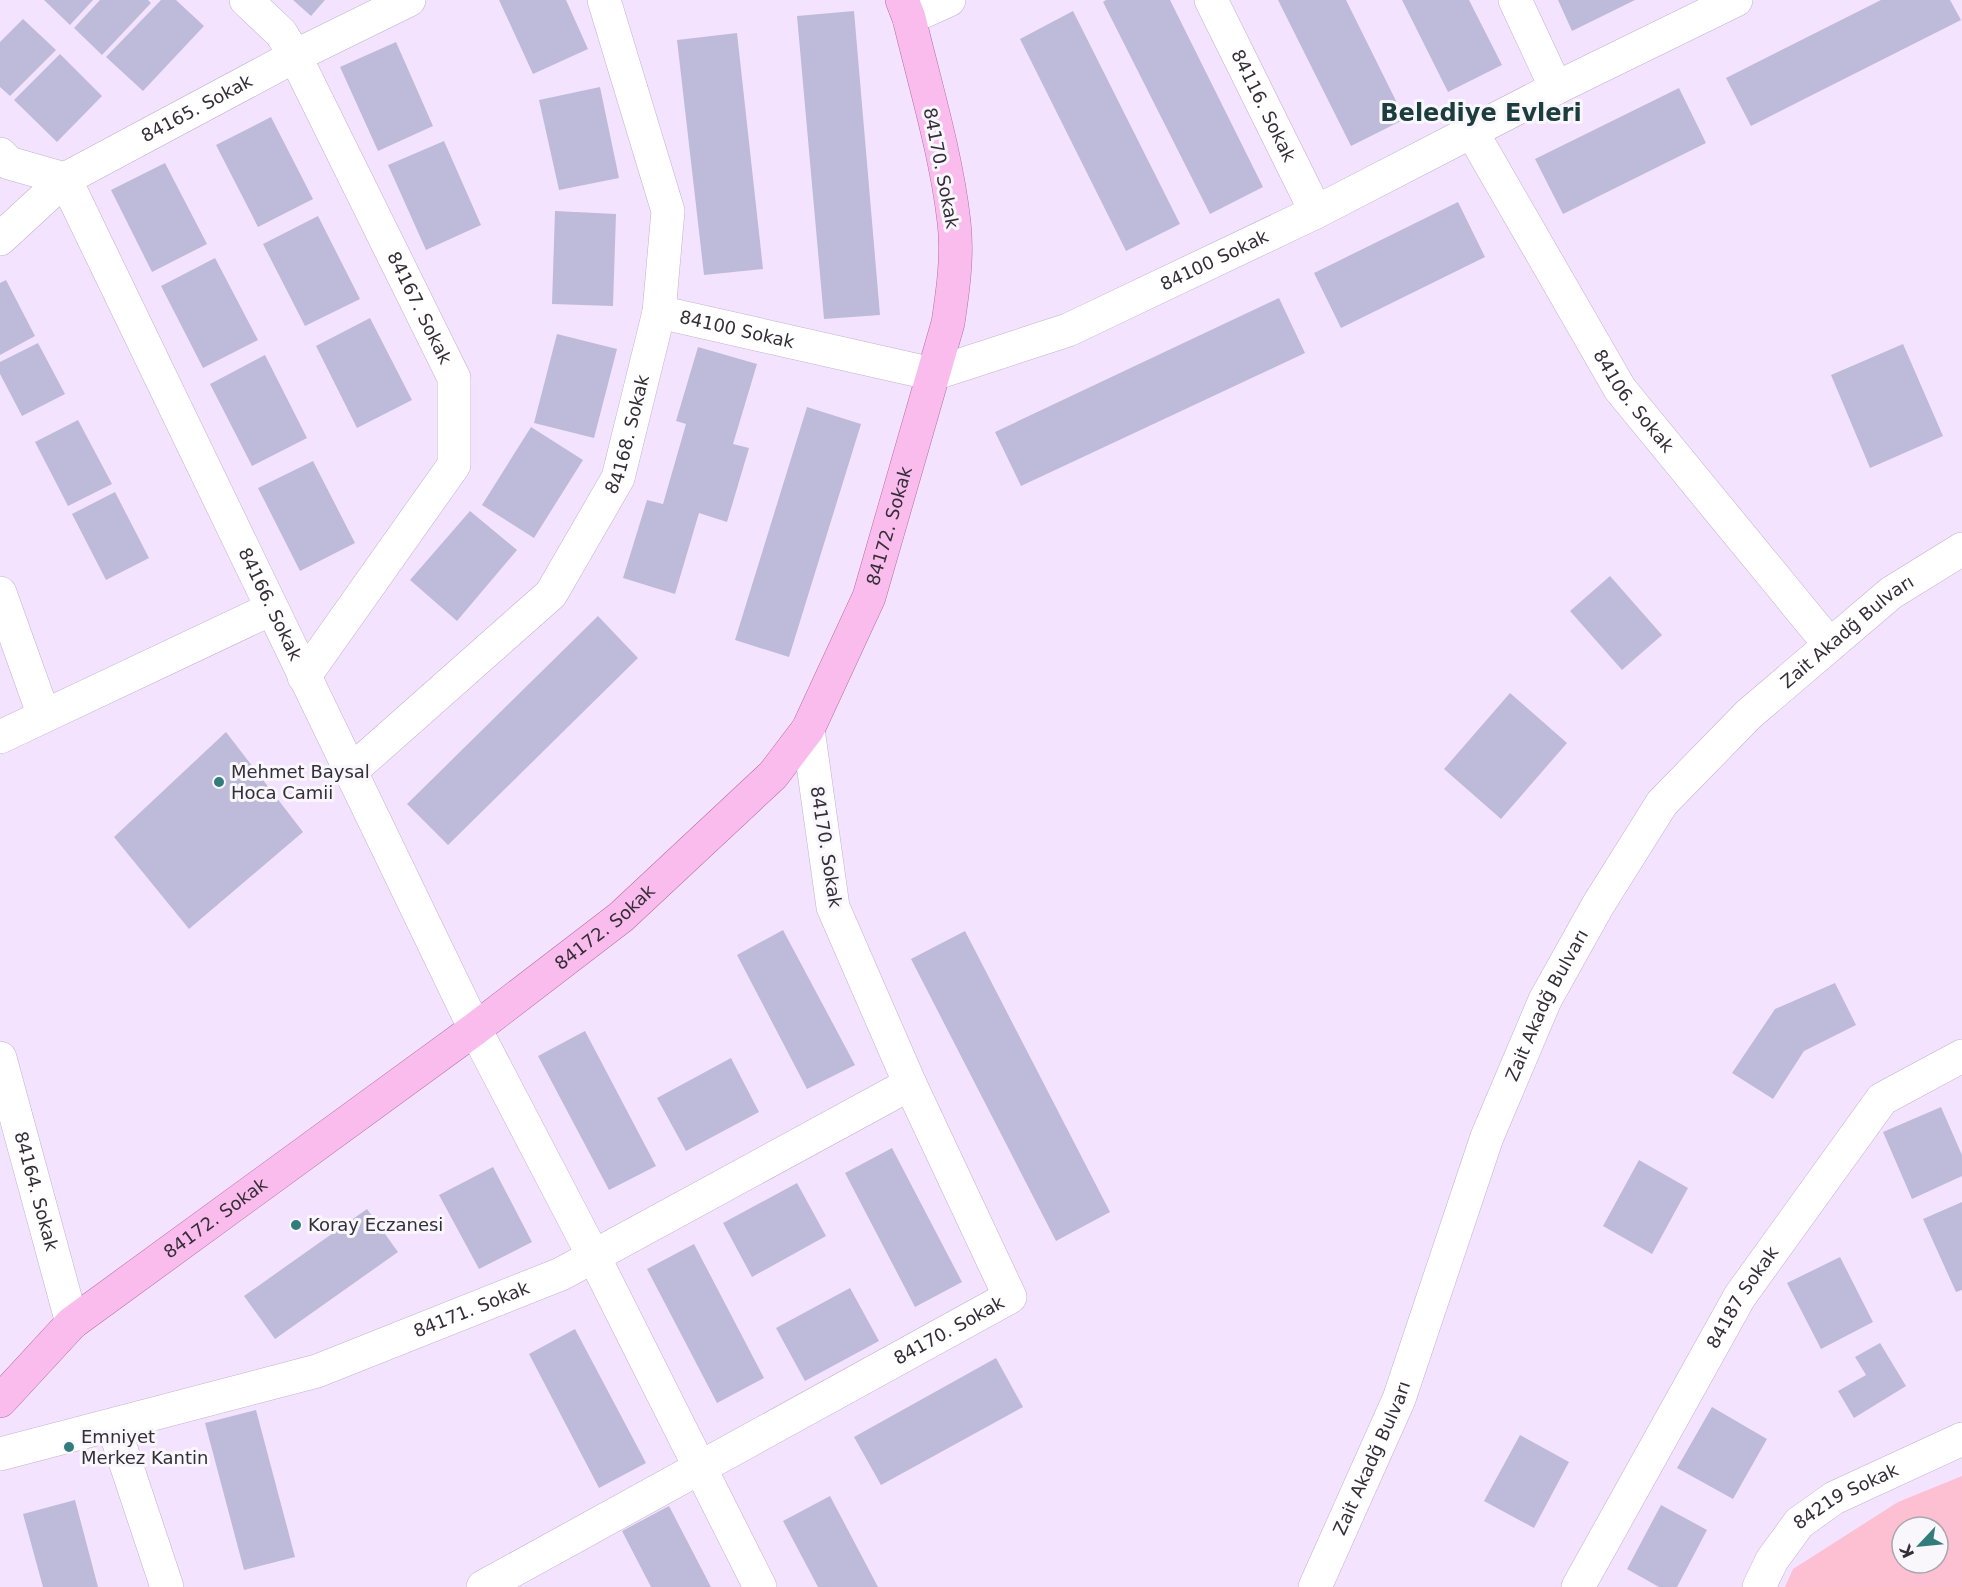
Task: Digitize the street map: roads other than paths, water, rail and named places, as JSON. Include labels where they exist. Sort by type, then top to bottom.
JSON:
[{"type":"main road","name":"84170. Sokak","points":[[905,9],[946,176],[954,223],[954,276],[948,323],[933,374]]},
{"type":"main road","name":"84172. Sokak","points":[[0,1401],[72,1323],[475,1029],[621,917],[773,775],[808,729],[869,597],[933,374]]},
{"type":"street","name":"84167. Sokak","points":[[246,0],[281,33],[295,56],[454,378],[454,465],[304,677]]},
{"type":"street","name":"84165. Sokak","points":[[0,239],[65,179],[295,56],[409,0]]},
{"type":"street","name":"84168. Sokak","points":[[350,772],[551,594],[618,477],[659,312],[668,211],[604,0]]},
{"type":"street","points":[[905,9],[949,0]]},
{"type":"street","name":"84116. Sokak","points":[[1211,0],[1316,212]]},
{"type":"street","points":[[1515,0],[1556,88]]},
{"type":"street","name":"84100 Sokak","points":[[659,312],[933,374],[1068,330],[1316,212],[1556,88],[1736,0]]},
{"type":"street","name":"84106. Sokak","points":[[1472,132],[1620,389],[1830,645]]},
{"type":"street","points":[[0,154],[9,163],[65,179]]},
{"type":"street","name":"84166. Sokak","points":[[65,179],[475,1029],[594,1257],[760,1587]]},
{"type":"street","name":"Zait Akadğ Bulvarı","points":[[1315,1587],[1400,1400],[1487,1137],[1545,1000],[1598,905],[1662,803],[1749,714],[1891,593],[1962,549]]},
{"type":"street","points":[[0,593],[44,716]]},
{"type":"street","points":[[0,737],[271,609]]},
{"type":"street","name":"84170. Sokak","points":[[483,1587],[1010,1297],[910,1084],[833,907],[808,729]]},
{"type":"street","name":"84187 Sokak","points":[[1578,1587],[1740,1296],[1848,1146],[1882,1099],[1962,1056]]},
{"type":"street","name":"84164. Sokak","points":[[0,1058],[72,1323]]},
{"type":"street","name":"84171. Sokak","points":[[0,1454],[317,1371],[561,1274],[910,1084]]},
{"type":"street","points":[[112,1425],[167,1587]]},
{"type":"street","name":"84219 Sokak","points":[[1759,1587],[1772,1560],[1799,1523],[1834,1498],[1962,1439]]},
{"type":"place","name":"Mehmet Baysal Hoca Camii","points":[[219,782]]},
{"type":"place","name":"Koray Eczanesi","points":[[296,1225]]},
{"type":"place","name":"Emniyet Merkez Kantin","points":[[69,1447]]},
{"type":"district","name":"Belediye Evleri","points":[[1481,113]]}]
